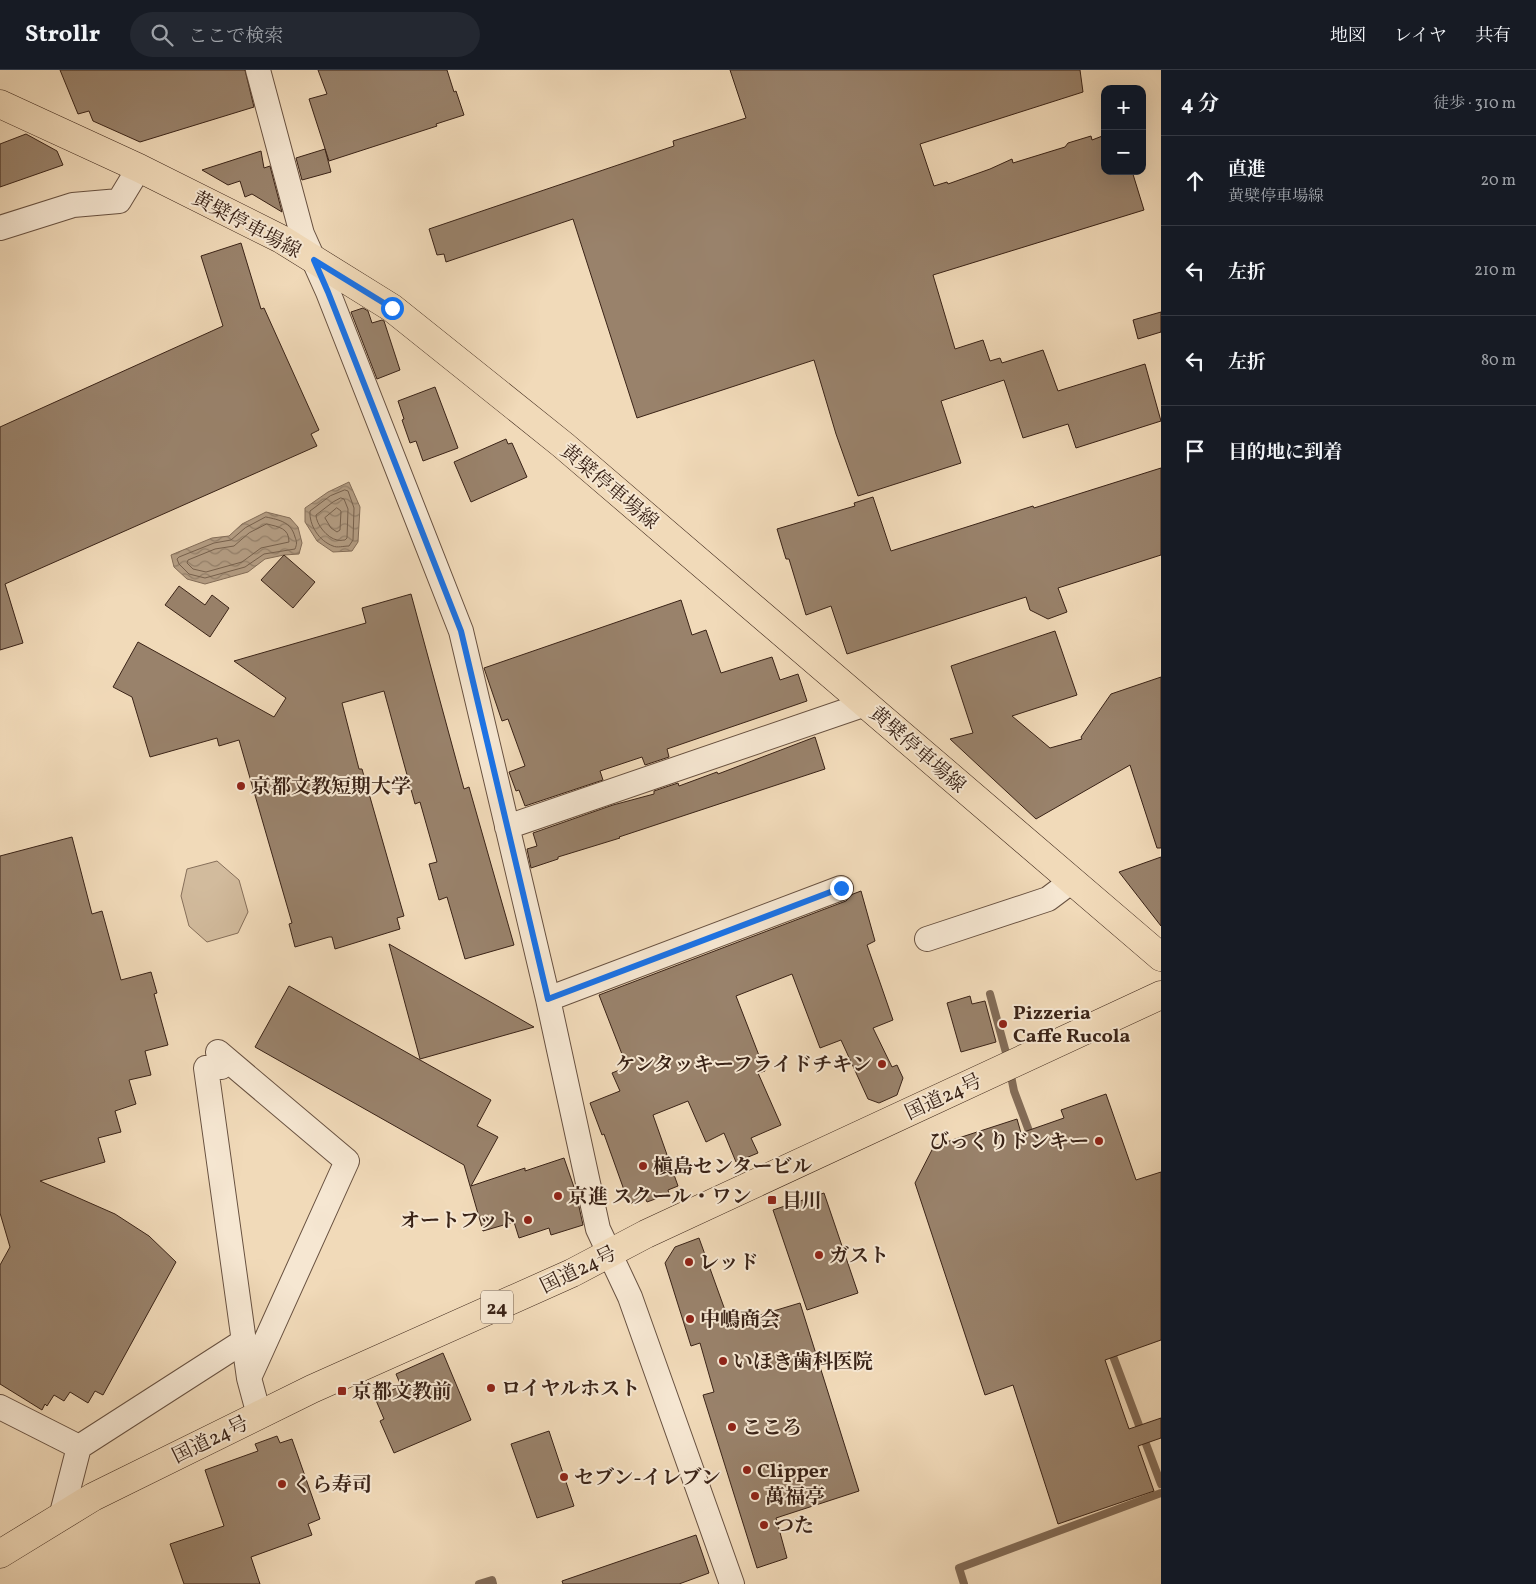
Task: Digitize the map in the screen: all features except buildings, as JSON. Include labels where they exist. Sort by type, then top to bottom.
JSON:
[{"type":"main road","name":"黄檗停車場線","points":[[0,104],[139,168],[281,239],[392,308],[563,445],[1161,957]]},
{"type":"main road","name":"国道24号","points":[[0,1554],[92,1496],[312,1389],[572,1273],[646,1234],[1161,995]]},
{"type":"street","points":[[258,70],[302,234],[328,292],[461,631],[548,999],[598,1229],[630,1297],[732,1584]]},
{"type":"street","points":[[0,228],[73,205],[118,201],[139,168]]},
{"type":"street","points":[[508,827],[866,704]]},
{"type":"street","points":[[927,939],[1048,899],[1072,881]]},
{"type":"street","points":[[548,999],[841,888]]},
{"type":"street","points":[[249,1378],[347,1161],[218,1052],[221,1067],[206,1068],[249,1378],[259,1415]]},
{"type":"street","points":[[61,1516],[79,1447],[244,1341]]},
{"type":"street","points":[[0,1407],[79,1447]]},
{"type":"shaded area","points":[[217,861],[239,880],[248,912],[238,933],[207,942],[189,926],[181,896],[187,869]]},
{"type":"water","points":[[349,482],[360,507],[358,542],[352,551],[333,552],[317,541],[305,522],[305,508],[328,492]]},
{"type":"water","points":[[266,512],[290,518],[298,527],[302,543],[299,554],[265,559],[248,572],[205,584],[187,579],[174,567],[171,555],[212,538],[229,536],[242,524]]},
{"type":"waterway","points":[[990,994],[1008,1060]]},
{"type":"waterway","points":[[1010,1071],[1014,1091],[1032,1139]]},
{"type":"waterway","points":[[1110,1348],[1161,1484]]},
{"type":"waterway","points":[[964,1584],[959,1568],[1161,1493]]},
{"type":"waterway","points":[[479,1584],[492,1580],[493,1584]]},
{"type":"place","name":"京都文教短期大学","points":[[241,786]]},
{"type":"place","name":"Pizzeria Caffe Rucola","points":[[1003,1024]]},
{"type":"place","name":"ケンタッキーフライドチキン","points":[[882,1064]]},
{"type":"place","name":"びっくりドンキー","points":[[1099,1141]]},
{"type":"place","name":"槇島センタービル","points":[[643,1166]]},
{"type":"place","name":"京進 スクール・ワン","points":[[558,1196]]},
{"type":"place","name":"目川","points":[[772,1200]]},
{"type":"place","name":"オートフット","points":[[528,1220]]},
{"type":"place","name":"ガスト","points":[[819,1255]]},
{"type":"place","name":"レッド","points":[[689,1262]]},
{"type":"place","name":"中嶋商会","points":[[690,1319]]},
{"type":"place","name":"いほき歯科医院","points":[[723,1361]]},
{"type":"place","name":"ロイヤルホスト","points":[[491,1388]]},
{"type":"place","name":"京都文教前","points":[[342,1391]]},
{"type":"place","name":"こころ","points":[[732,1427]]},
{"type":"place","name":"Clipper","points":[[747,1470]]},
{"type":"place","name":"セブン-イレブン","points":[[564,1477]]},
{"type":"place","name":"くら寿司","points":[[282,1484]]},
{"type":"place","name":"萬福亭","points":[[755,1496]]},
{"type":"place","name":"つた","points":[[764,1525]]},
{"type":"route","points":[[392,308],[314,260],[461,631],[548,999],[841,888]]}]
